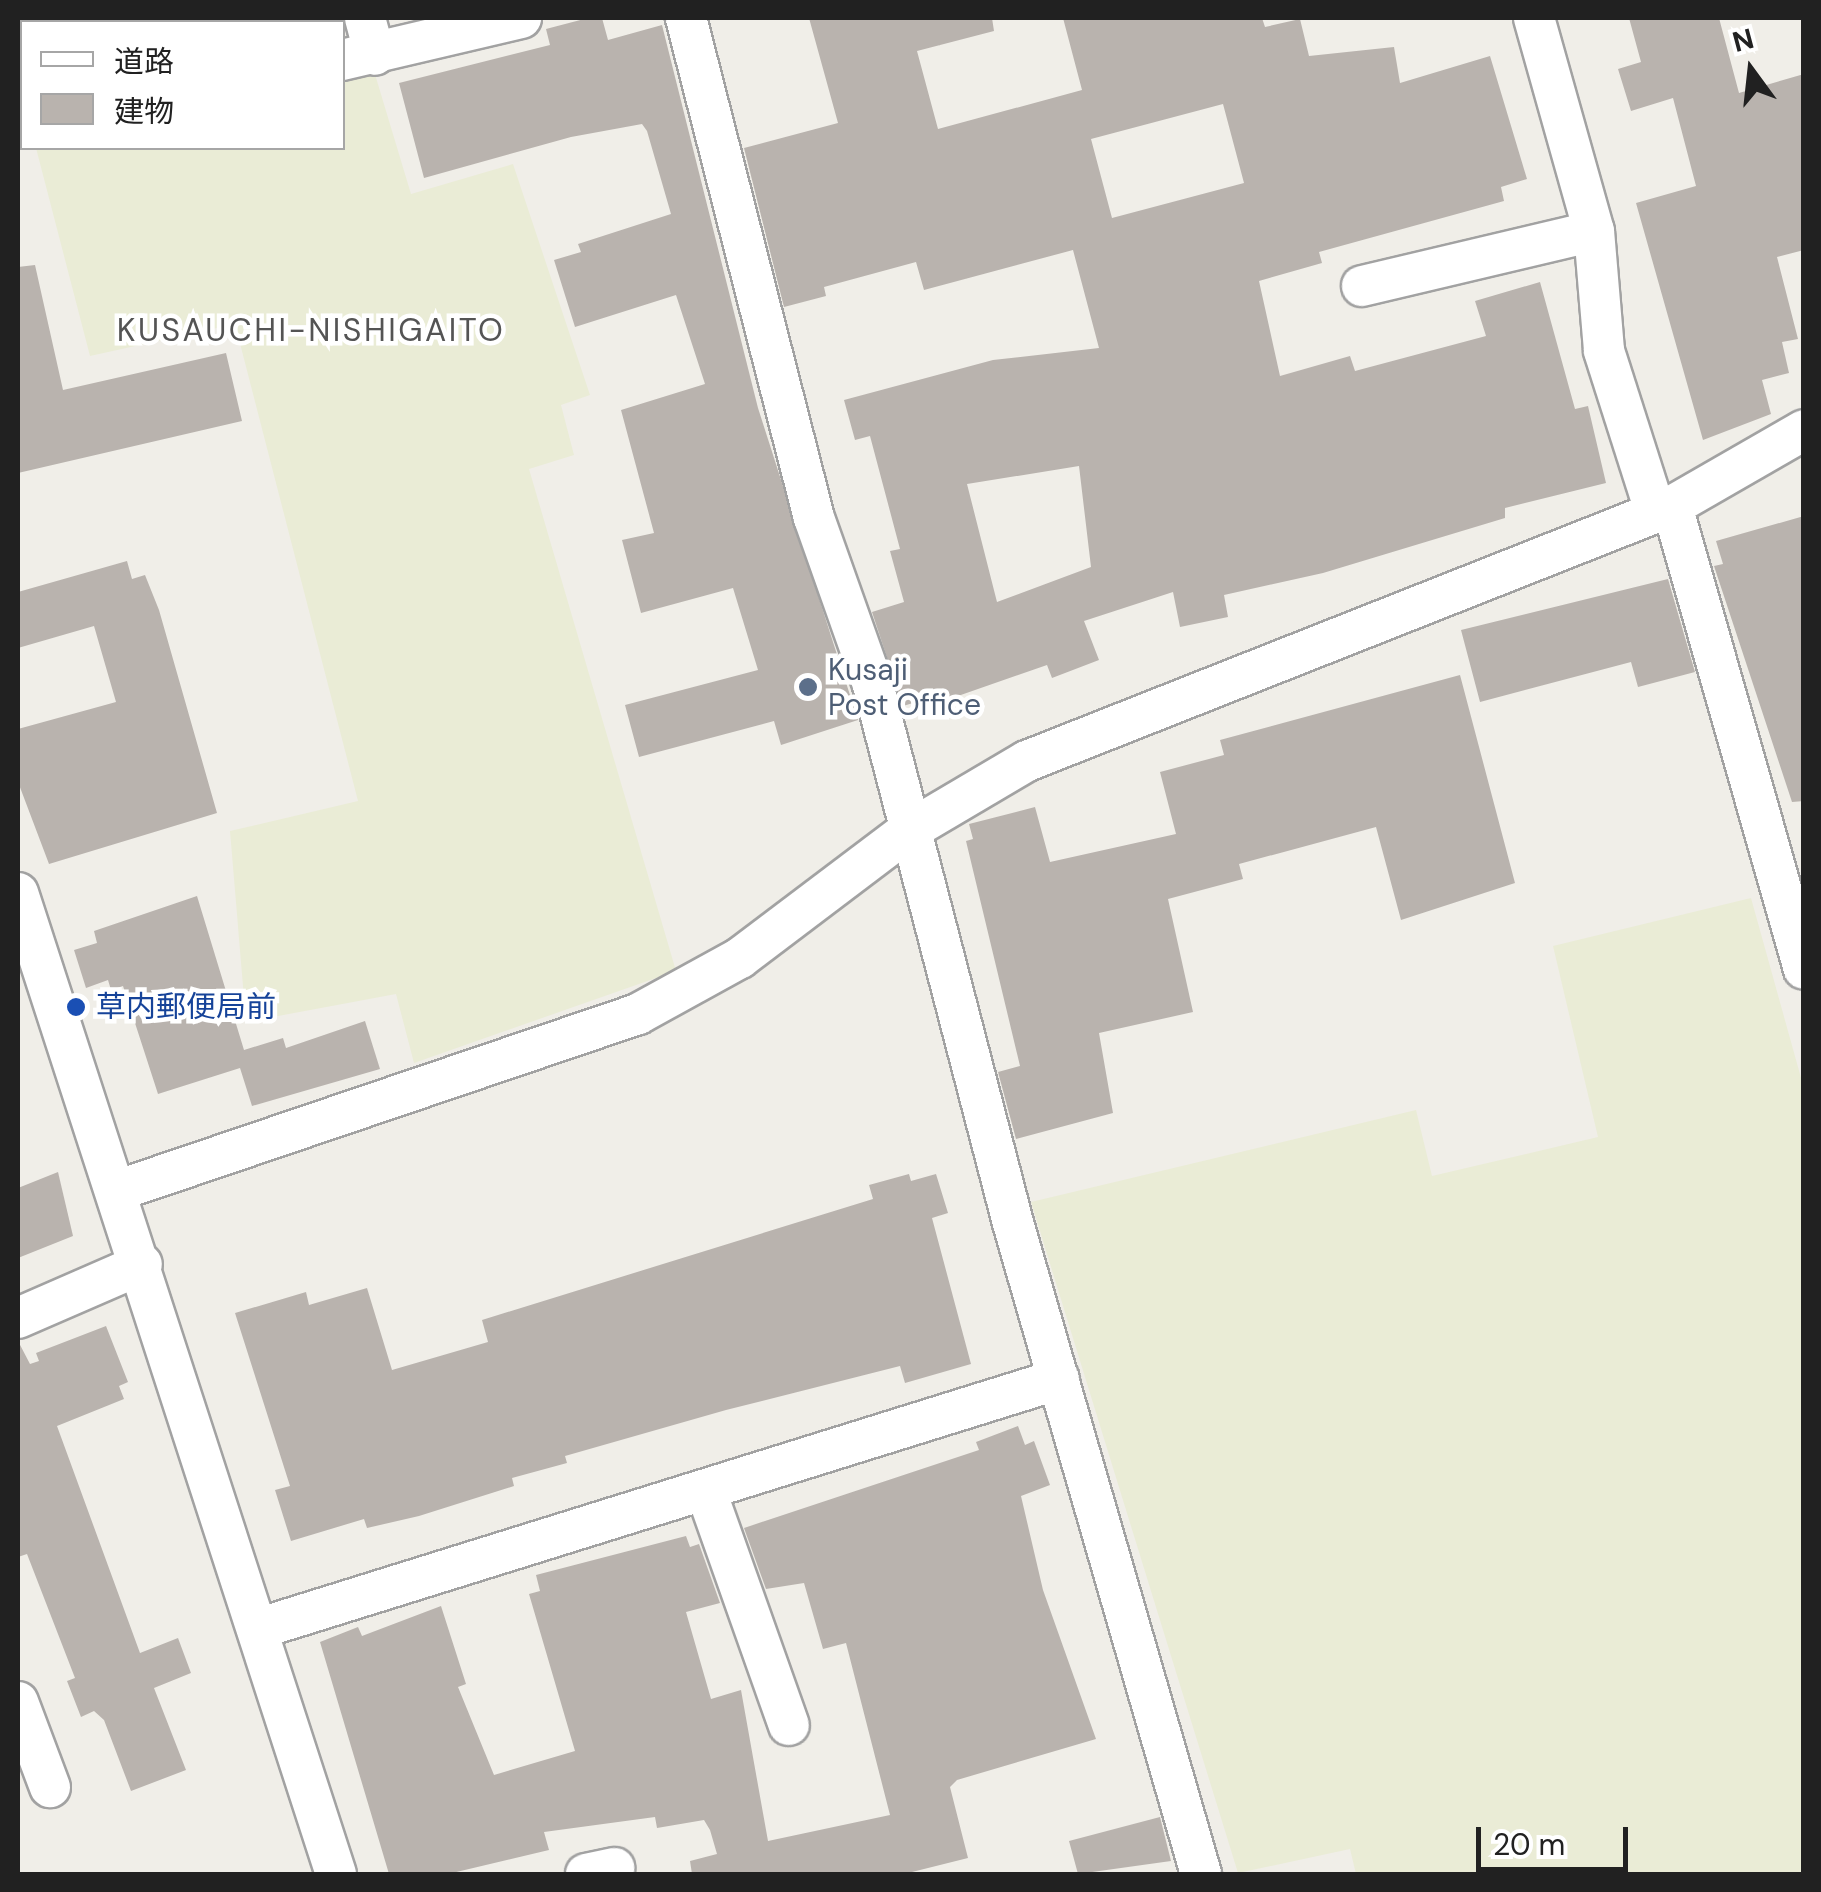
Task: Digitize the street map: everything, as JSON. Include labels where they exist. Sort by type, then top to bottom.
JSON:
[{"type":"street","points":[[361,44],[521,18]]},
{"type":"street","points":[[686,18],[814,518],[873,685],[908,831],[1059,1379],[1201,1874]]},
{"type":"street","points":[[1534,18],[1594,231],[1604,350],[1664,509],[1804,970]]},
{"type":"street","points":[[1362,286],[1594,231]]},
{"type":"street","points":[[119,1190],[638,1014],[740,958],[908,831],[1027,761],[1664,509],[1804,430]]},
{"type":"street","points":[[18,893],[119,1190],[336,1874]]},
{"type":"street","points":[[18,1318],[142,1264]]},
{"type":"street","points":[[257,1630],[707,1494],[1059,1379]]},
{"type":"street","points":[[707,1494],[789,1725]]},
{"type":"street","points":[[18,1702],[50,1787]]},
{"type":"green space","points":[[374,71],[411,194],[513,164],[590,395],[561,405],[574,455],[529,469],[676,971],[414,1063],[396,994],[246,1022],[230,831],[358,801],[235,324],[90,356],[37,150],[345,150],[345,75]]},
{"type":"green space","points":[[1751,898],[1803,1085],[1803,1874],[1356,1874],[1350,1849],[1238,1873],[1031,1202],[1416,1110],[1432,1176],[1598,1137],[1553,946]]},
{"type":"building","points":[[602,18],[608,40],[662,25],[758,408],[858,720],[781,745],[774,721],[639,757],[625,705],[758,670],[733,588],[641,613],[622,540],[654,533],[621,410],[705,384],[676,295],[575,327],[554,260],[581,252],[578,244],[671,214],[647,131],[642,124],[571,137],[424,178],[399,83],[550,45],[546,29]]},
{"type":"building","points":[[809,18],[992,18],[994,31],[917,51],[938,129],[1082,90],[1063,18],[1262,18],[1265,27],[1300,19],[1309,56],[1394,47],[1400,83],[1490,56],[1527,179],[1501,187],[1504,201],[1319,252],[1322,263],[1259,281],[1280,376],[1350,356],[1355,371],[1486,336],[1475,301],[1540,282],[1575,409],[1588,406],[1606,483],[1505,508],[1505,518],[1323,573],[1224,595],[1228,617],[1180,627],[1173,592],[1084,621],[1099,660],[1052,678],[1047,665],[915,711],[913,703],[903,706],[872,612],[904,602],[890,551],[900,549],[870,436],[855,440],[844,400],[993,360],[1099,348],[1073,250],[924,290],[916,262],[824,287],[826,296],[784,307],[744,148],[838,123]],"holes":[[[1223,104],[1244,183],[1112,218],[1091,139]],[[1079,466],[1091,567],[997,602],[967,484]]]},
{"type":"building","points":[[1629,18],[1719,18],[1739,93],[1804,74],[1804,250],[1777,257],[1798,339],[1782,342],[1789,373],[1762,380],[1771,414],[1703,440],[1636,203],[1696,186],[1673,98],[1631,111],[1618,69],[1641,62]]},
{"type":"building","points":[[35,265],[63,390],[226,353],[242,421],[18,473],[18,267]]},
{"type":"building","points":[[1804,516],[1804,801],[1792,802],[1714,566],[1723,564],[1716,541]]},
{"type":"building","points":[[127,561],[132,579],[145,575],[159,610],[217,813],[49,864],[18,782],[18,729],[116,702],[94,626],[18,648],[18,592]]},
{"type":"building","points":[[1668,579],[1695,672],[1638,687],[1631,662],[1480,702],[1461,630]]},
{"type":"building","points":[[1460,675],[1515,883],[1401,920],[1376,827],[1239,864],[1243,879],[1168,899],[1193,1012],[1099,1033],[1113,1113],[1016,1139],[998,1072],[1020,1066],[966,841],[973,839],[969,824],[1035,807],[1050,862],[1176,834],[1160,772],[1224,755],[1220,740]]},
{"type":"building","points":[[197,896],[244,1050],[283,1038],[286,1048],[365,1021],[380,1069],[252,1106],[240,1068],[158,1094],[123,986],[111,990],[108,980],[86,988],[74,950],[97,943],[94,931]]},
{"type":"building","points":[[58,1172],[73,1236],[18,1258],[18,1188]]},
{"type":"building","points":[[909,1174],[911,1181],[936,1174],[948,1213],[932,1218],[971,1364],[905,1383],[900,1366],[726,1410],[565,1456],[567,1463],[512,1478],[514,1486],[419,1516],[367,1528],[364,1519],[291,1541],[275,1490],[290,1486],[235,1313],[306,1292],[309,1305],[367,1288],[392,1370],[488,1342],[482,1320],[873,1199],[869,1185]]},
{"type":"building","points":[[106,1326],[128,1382],[119,1386],[124,1399],[57,1426],[140,1653],[178,1638],[191,1673],[154,1688],[186,1770],[131,1791],[104,1720],[94,1711],[81,1717],[67,1681],[75,1678],[27,1554],[18,1557],[18,1341],[30,1364],[39,1361],[36,1353]]},
{"type":"building","points":[[1018,1426],[1025,1445],[1034,1441],[1050,1485],[1021,1496],[1043,1590],[1096,1739],[957,1780],[950,1787],[968,1858],[904,1874],[692,1874],[690,1861],[717,1854],[704,1820],[657,1828],[655,1817],[544,1832],[549,1850],[448,1874],[389,1874],[320,1642],[358,1627],[362,1636],[441,1606],[466,1684],[458,1687],[494,1775],[575,1751],[529,1594],[540,1591],[536,1575],[686,1536],[690,1547],[699,1544],[720,1603],[686,1612],[711,1699],[741,1690],[768,1841],[890,1815],[846,1643],[823,1649],[804,1583],[766,1589],[744,1528],[979,1450],[976,1442]]},
{"type":"building","points":[[1160,1817],[1171,1861],[1078,1874],[1069,1841]]},
{"type":"place","name":"Kusaji Post Office","points":[[808,687]]},
{"type":"place","name":"草内郵便局前","points":[[76,1007]]},
{"type":"district","name":"KUSAUCHI-NISHIGAITO","points":[[311,330]]}]
